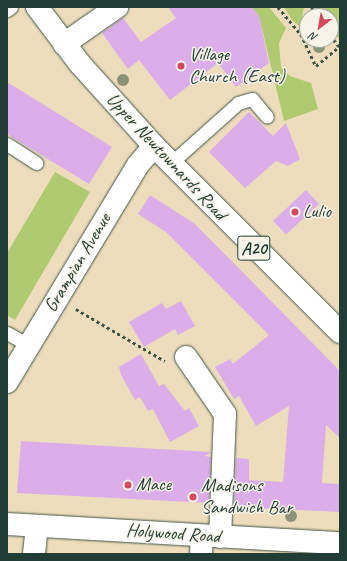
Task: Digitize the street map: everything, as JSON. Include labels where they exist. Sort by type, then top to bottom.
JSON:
[{"type":"main road","name":"Upper Newtownards Road","points":[[37,7],[64,44],[154,146],[340,332]]},
{"type":"main road","points":[[64,44],[117,7]]},
{"type":"main road","name":"Grampian Avenue","points":[[7,382],[56,298],[138,165],[154,146]]},
{"type":"main road","points":[[186,357],[225,414],[208,542]]},
{"type":"main road","name":"Holywood Road","points":[[7,524],[208,542],[340,543]]},
{"type":"main road","points":[[34,554],[36,526]]},
{"type":"lane","points":[[7,10],[11,7]]},
{"type":"lane","points":[[171,163],[238,103],[252,99],[267,117]]},
{"type":"lane","points":[[7,144],[36,163]]},
{"type":"lane","points":[[7,333],[28,345]]},
{"type":"path","points":[[278,7],[299,33]]},
{"type":"path","points":[[307,48],[316,66],[338,48]]},
{"type":"path","points":[[56,298],[168,363],[186,357]]},
{"type":"green space","points":[[252,7],[269,7],[286,28],[279,43],[281,67],[290,76],[311,83],[318,109],[284,121],[259,16]]},
{"type":"green space","points":[[284,7],[304,7],[299,8],[299,26],[292,20]]},
{"type":"green space","points":[[340,7],[340,40],[339,8],[321,8]]},
{"type":"green space","points":[[55,172],[90,192],[15,320],[7,315],[7,253]]},
{"type":"building","points":[[168,7],[252,7],[259,16],[269,63],[236,87],[218,63],[170,100],[139,60],[128,69],[102,33],[123,18],[141,42],[176,18]]},
{"type":"building","points":[[7,82],[112,147],[89,184],[7,134]]},
{"type":"building","points":[[249,112],[273,136],[286,123],[300,159],[288,166],[276,161],[245,188],[209,152]]},
{"type":"building","name":"Lulio","points":[[306,190],[319,204],[286,235],[273,221]]},
{"type":"building","points":[[150,195],[195,224],[340,371],[340,438],[326,425],[322,483],[340,484],[340,512],[234,507],[236,458],[249,459],[249,480],[283,482],[289,406],[256,426],[239,396],[234,399],[215,367],[230,359],[233,364],[269,335],[166,232],[138,214]]},
{"type":"building","points":[[181,301],[195,326],[178,335],[175,329],[144,347],[129,322],[162,303],[166,309]]},
{"type":"building","points":[[141,354],[159,386],[164,384],[185,411],[189,408],[199,426],[170,442],[153,409],[148,411],[140,397],[135,400],[121,375],[119,367]]},
{"type":"building","points":[[21,441],[211,452],[205,456],[211,457],[209,503],[17,493]]},
{"type":"place","name":"Village Church (East)","points":[[181,66]]},
{"type":"place","name":"Lulio","points":[[295,212]]},
{"type":"place","name":"Mace","points":[[128,485]]},
{"type":"place","name":"Madisons Sandwich Bar","points":[[193,497]]}]
